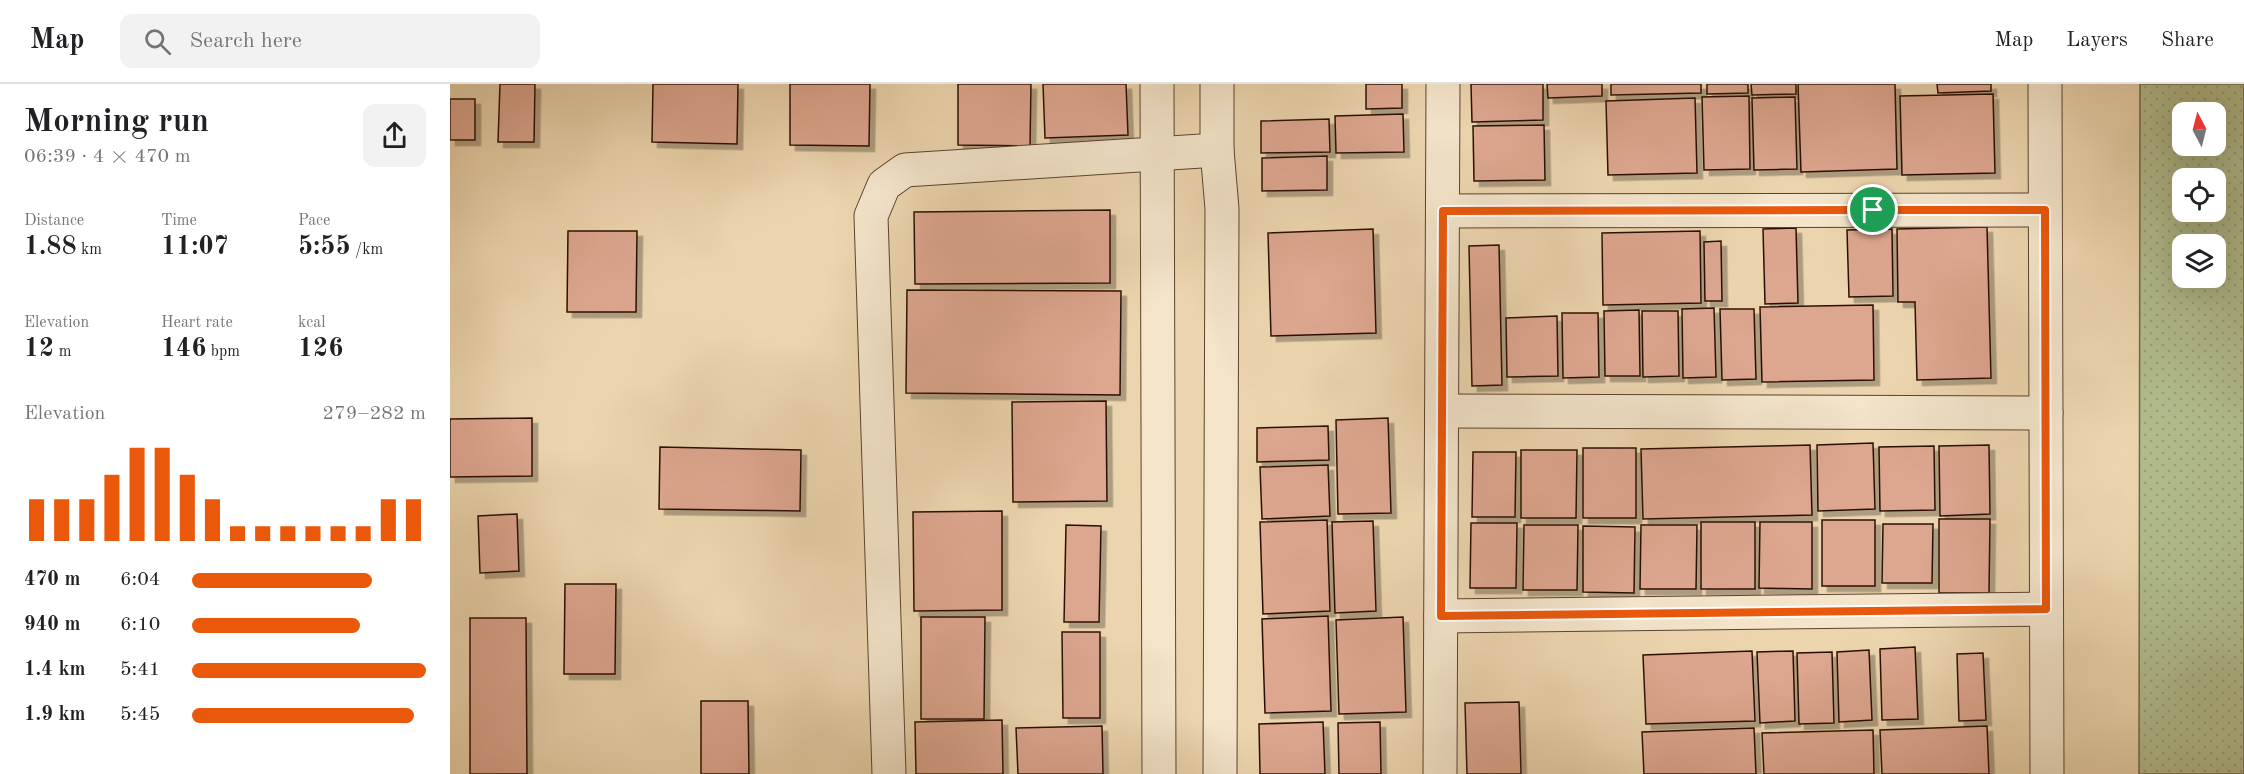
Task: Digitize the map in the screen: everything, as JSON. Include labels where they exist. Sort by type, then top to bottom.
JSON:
[{"type":"street","points":[[1157,84],[1159,774]]},
{"type":"street","points":[[1217,84],[1217,150],[1222,209],[1220,774]]},
{"type":"street","points":[[1440,774],[1443,84]]},
{"type":"street","points":[[2045,84],[2047,774]]},
{"type":"street","points":[[889,774],[871,216],[884,184],[904,170],[1217,150]]},
{"type":"street","points":[[1443,211],[2045,210]]},
{"type":"street","points":[[1442,411],[2046,413]]},
{"type":"street","points":[[1441,616],[2046,609]]},
{"type":"green space","points":[[2140,84],[2244,84],[2244,774],[2139,774]]},
{"type":"building","points":[[500,84],[535,84],[534,142],[498,142]]},
{"type":"building","points":[[653,84],[738,84],[737,144],[652,142]]},
{"type":"building","points":[[790,84],[870,84],[869,146],[790,145]]},
{"type":"building","points":[[958,84],[1031,84],[1030,146],[958,145]]},
{"type":"building","points":[[1043,84],[1126,84],[1128,135],[1045,138]]},
{"type":"building","points":[[1366,84],[1402,84],[1402,108],[1366,109]]},
{"type":"building","points":[[1471,84],[1543,84],[1543,120],[1472,122]]},
{"type":"building","points":[[1547,84],[1602,84],[1602,96],[1548,98]]},
{"type":"building","points":[[1611,84],[1701,84],[1701,93],[1611,95]]},
{"type":"building","points":[[1707,84],[1748,84],[1748,93],[1707,94]]},
{"type":"building","points":[[1751,84],[1796,84],[1796,94],[1752,95]]},
{"type":"building","points":[[1798,84],[1895,84],[1897,169],[1801,172]]},
{"type":"building","points":[[1937,84],[1991,84],[1991,91],[1938,93]]},
{"type":"building","points":[[1993,94],[1995,173],[1902,175],[1900,96]]},
{"type":"building","points":[[1749,96],[1750,169],[1704,170],[1702,97]]},
{"type":"building","points":[[1795,97],[1797,169],[1754,170],[1752,98]]},
{"type":"building","points":[[1695,98],[1697,173],[1608,175],[1606,101]]},
{"type":"building","points":[[450,99],[475,99],[475,140],[450,140]]},
{"type":"building","points":[[1403,114],[1404,152],[1336,153],[1335,116]]},
{"type":"building","points":[[1329,119],[1330,152],[1261,153],[1261,121]]},
{"type":"building","points":[[1544,125],[1545,180],[1474,181],[1473,126]]},
{"type":"building","points":[[1327,156],[1327,190],[1262,191],[1262,158]]},
{"type":"building","points":[[1110,210],[1110,283],[915,284],[914,212]]},
{"type":"building","points":[[1987,227],[1991,378],[1917,380],[1915,302],[1898,302],[1897,229]]},
{"type":"building","points":[[1796,228],[1798,303],[1765,304],[1763,229]]},
{"type":"building","points":[[1373,229],[1376,333],[1271,336],[1268,233]]},
{"type":"building","points":[[1892,229],[1893,296],[1849,297],[1847,230]]},
{"type":"building","points":[[568,231],[637,231],[636,312],[567,312]]},
{"type":"building","points":[[1700,231],[1701,303],[1603,305],[1602,233]]},
{"type":"building","points":[[1721,241],[1722,301],[1705,301],[1704,242]]},
{"type":"building","points":[[1499,245],[1502,385],[1472,386],[1469,246]]},
{"type":"building","points":[[907,290],[1121,291],[1120,395],[906,393]]},
{"type":"building","points":[[1873,305],[1874,380],[1762,382],[1760,307]]},
{"type":"building","points":[[1714,308],[1716,377],[1683,378],[1682,309]]},
{"type":"building","points":[[1720,309],[1754,309],[1756,379],[1722,380]]},
{"type":"building","points":[[1639,310],[1640,376],[1605,376],[1604,311]]},
{"type":"building","points":[[1642,311],[1678,311],[1679,376],[1643,377]]},
{"type":"building","points":[[1562,313],[1598,313],[1599,377],[1563,378]]},
{"type":"building","points":[[1557,316],[1558,376],[1507,377],[1506,318]]},
{"type":"building","points":[[1106,401],[1107,501],[1013,502],[1012,402]]},
{"type":"building","points":[[532,418],[532,476],[450,477],[450,419]]},
{"type":"building","points":[[1388,418],[1391,513],[1338,514],[1336,420]]},
{"type":"building","points":[[1328,426],[1329,460],[1257,462],[1257,428]]},
{"type":"building","points":[[1873,443],[1875,509],[1818,511],[1817,445]]},
{"type":"building","points":[[1810,445],[1812,515],[1643,519],[1641,449]]},
{"type":"building","points":[[1989,445],[1990,514],[1940,516],[1939,446]]},
{"type":"building","points":[[1934,446],[1935,510],[1880,511],[1879,447]]},
{"type":"building","points":[[660,447],[801,450],[800,511],[659,509]]},
{"type":"building","points":[[1583,448],[1636,448],[1636,518],[1583,518]]},
{"type":"building","points":[[1521,450],[1577,450],[1576,518],[1521,518]]},
{"type":"building","points":[[1473,452],[1516,452],[1515,517],[1472,517]]},
{"type":"building","points":[[1328,465],[1330,516],[1262,519],[1260,467]]},
{"type":"building","points":[[1002,511],[1002,610],[914,611],[913,512]]},
{"type":"building","points":[[517,514],[519,571],[480,573],[478,516]]},
{"type":"building","points":[[1939,519],[1990,519],[1989,593],[1939,593]]},
{"type":"building","points":[[1327,520],[1330,611],[1263,614],[1260,522]]},
{"type":"building","points":[[1822,520],[1875,520],[1875,586],[1822,586]]},
{"type":"building","points":[[1373,521],[1376,611],[1335,613],[1332,522]]},
{"type":"building","points":[[1701,522],[1755,522],[1755,589],[1701,589]]},
{"type":"building","points":[[1760,522],[1812,522],[1812,589],[1759,588]]},
{"type":"building","points":[[1471,523],[1517,523],[1516,588],[1470,588]]},
{"type":"building","points":[[1883,524],[1933,524],[1932,583],[1882,583]]},
{"type":"building","points":[[1066,525],[1101,526],[1099,622],[1064,622]]},
{"type":"building","points":[[1524,525],[1578,525],[1577,590],[1523,590]]},
{"type":"building","points":[[1641,525],[1697,525],[1696,589],[1640,589]]},
{"type":"building","points":[[1583,526],[1635,527],[1634,593],[1583,592]]},
{"type":"building","points":[[565,584],[616,584],[615,674],[564,674]]},
{"type":"building","points":[[1328,616],[1331,711],[1265,713],[1262,619]]},
{"type":"building","points":[[921,617],[985,617],[984,719],[921,719]]},
{"type":"building","points":[[1403,617],[1406,712],[1339,714],[1336,620]]},
{"type":"building","points":[[470,618],[526,618],[527,774],[470,774]]},
{"type":"building","points":[[1062,632],[1100,632],[1100,718],[1063,718]]},
{"type":"building","points":[[1915,647],[1918,719],[1882,720],[1880,649]]},
{"type":"building","points":[[1869,650],[1872,720],[1839,722],[1837,652]]},
{"type":"building","points":[[1752,651],[1755,721],[1646,724],[1643,655]]},
{"type":"building","points":[[1793,651],[1795,721],[1760,723],[1757,652]]},
{"type":"building","points":[[1832,652],[1834,723],[1799,724],[1797,653]]},
{"type":"building","points":[[1983,653],[1986,720],[1959,721],[1957,654]]},
{"type":"building","points":[[701,701],[748,701],[749,774],[701,774]]},
{"type":"building","points":[[1519,702],[1521,774],[1467,774],[1465,703]]},
{"type":"building","points":[[1002,720],[1003,774],[916,774],[915,722]]},
{"type":"building","points":[[1323,722],[1325,774],[1260,774],[1259,724]]},
{"type":"building","points":[[1380,722],[1381,774],[1339,774],[1338,723]]},
{"type":"building","points":[[1102,726],[1103,774],[1018,774],[1016,728]]},
{"type":"building","points":[[1987,726],[1989,774],[1882,774],[1880,730]]},
{"type":"building","points":[[1754,728],[1756,774],[1644,774],[1642,732]]},
{"type":"building","points":[[1873,730],[1874,774],[1764,774],[1762,733]]},
{"type":"route","points":[[1873,210],[2045,210],[2046,609],[1441,616],[1443,211],[1873,210]]}]
